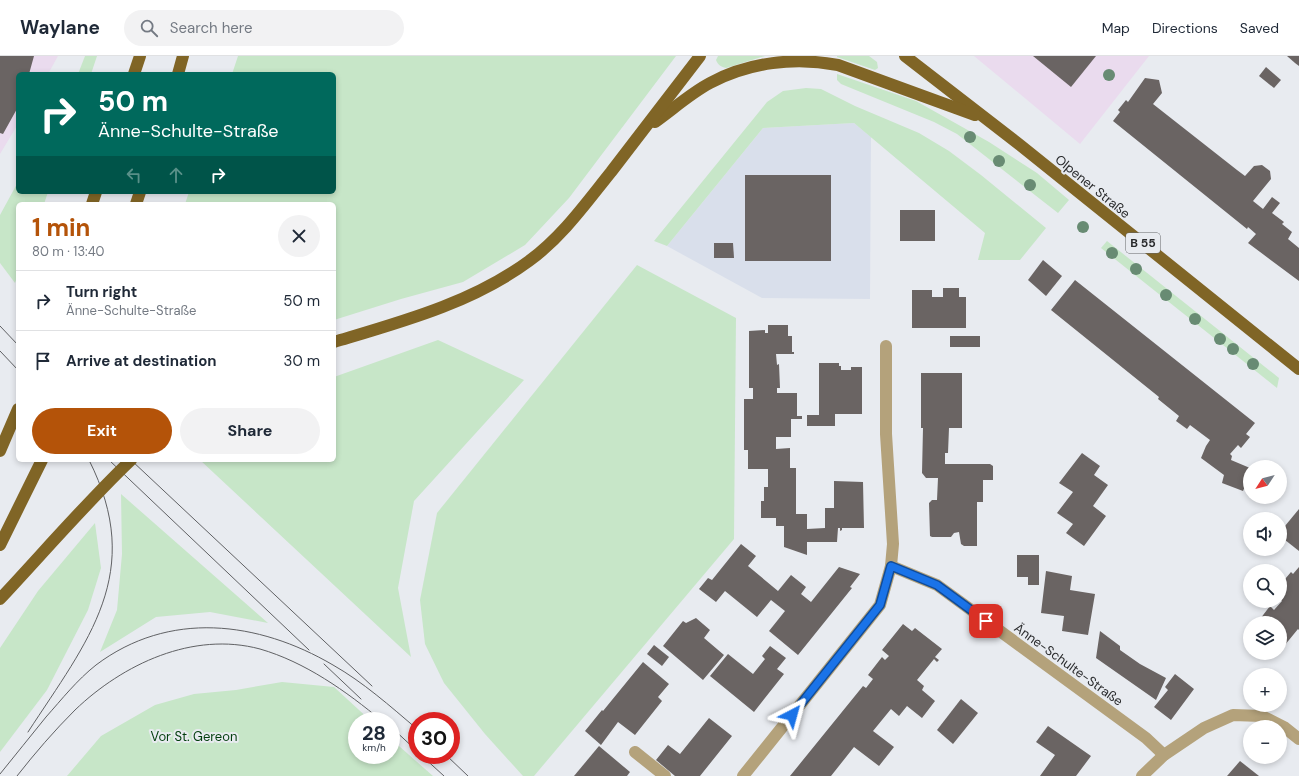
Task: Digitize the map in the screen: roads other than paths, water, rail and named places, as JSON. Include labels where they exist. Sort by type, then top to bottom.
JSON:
[{"type":"main road","points":[[135,72],[140,56]]},
{"type":"main road","points":[[179,72],[183,56]]},
{"type":"main road","points":[[336,341],[446,306],[507,275],[548,246],[566,227],[644,130],[700,56]]},
{"type":"main road","name":"Olpener Straße","points":[[905,56],[1020,145],[1299,368]]},
{"type":"main road","name":"B 55","points":[[644,130],[709,83],[737,70],[791,61],[821,62],[838,65],[986,119]]},
{"type":"main road","points":[[0,451],[16,414]]},
{"type":"main road","points":[[0,546],[41,462]]},
{"type":"main road","points":[[0,599],[70,522],[109,481],[130,462]]},
{"type":"street","points":[[743,776],[880,605],[891,566],[893,544],[886,434],[886,346]]},
{"type":"street","name":"Änne-Schulte-Straße","points":[[891,566],[937,585],[1146,738],[1164,755]]},
{"type":"street","points":[[1142,776],[1164,755],[1204,728],[1233,715],[1262,716],[1284,727],[1299,739]]},
{"type":"street","points":[[635,752],[665,776]]},
{"type":"tram line","points":[[0,326],[16,343]]},
{"type":"tram line","points":[[0,351],[16,368]]},
{"type":"tram line","points":[[28,732],[71,667],[89,635],[102,604],[111,571],[112,537],[105,500],[90,462]]},
{"type":"tram line","points":[[111,462],[309,650]]},
{"type":"tram line","points":[[133,462],[372,686]]},
{"type":"tram line","points":[[0,774],[46,717],[82,677],[96,665],[124,647],[153,636],[183,629],[214,628],[244,631],[275,639],[304,650],[333,665],[355,679],[408,722]]},
{"type":"tram line","points":[[17,776],[45,742],[75,710],[94,693],[137,666],[160,656],[185,648],[210,644],[235,645],[260,649],[309,670],[339,688],[371,712]]},
{"type":"tram line","points":[[324,664],[361,699]]},
{"type":"tram line","points":[[400,735],[408,743]]},
{"type":"tram line","points":[[431,764],[444,776]]},
{"type":"tram line","points":[[455,764],[468,776]]},
{"type":"park label","name":"Vor St. Gereon","points":[[194,736]]}]
